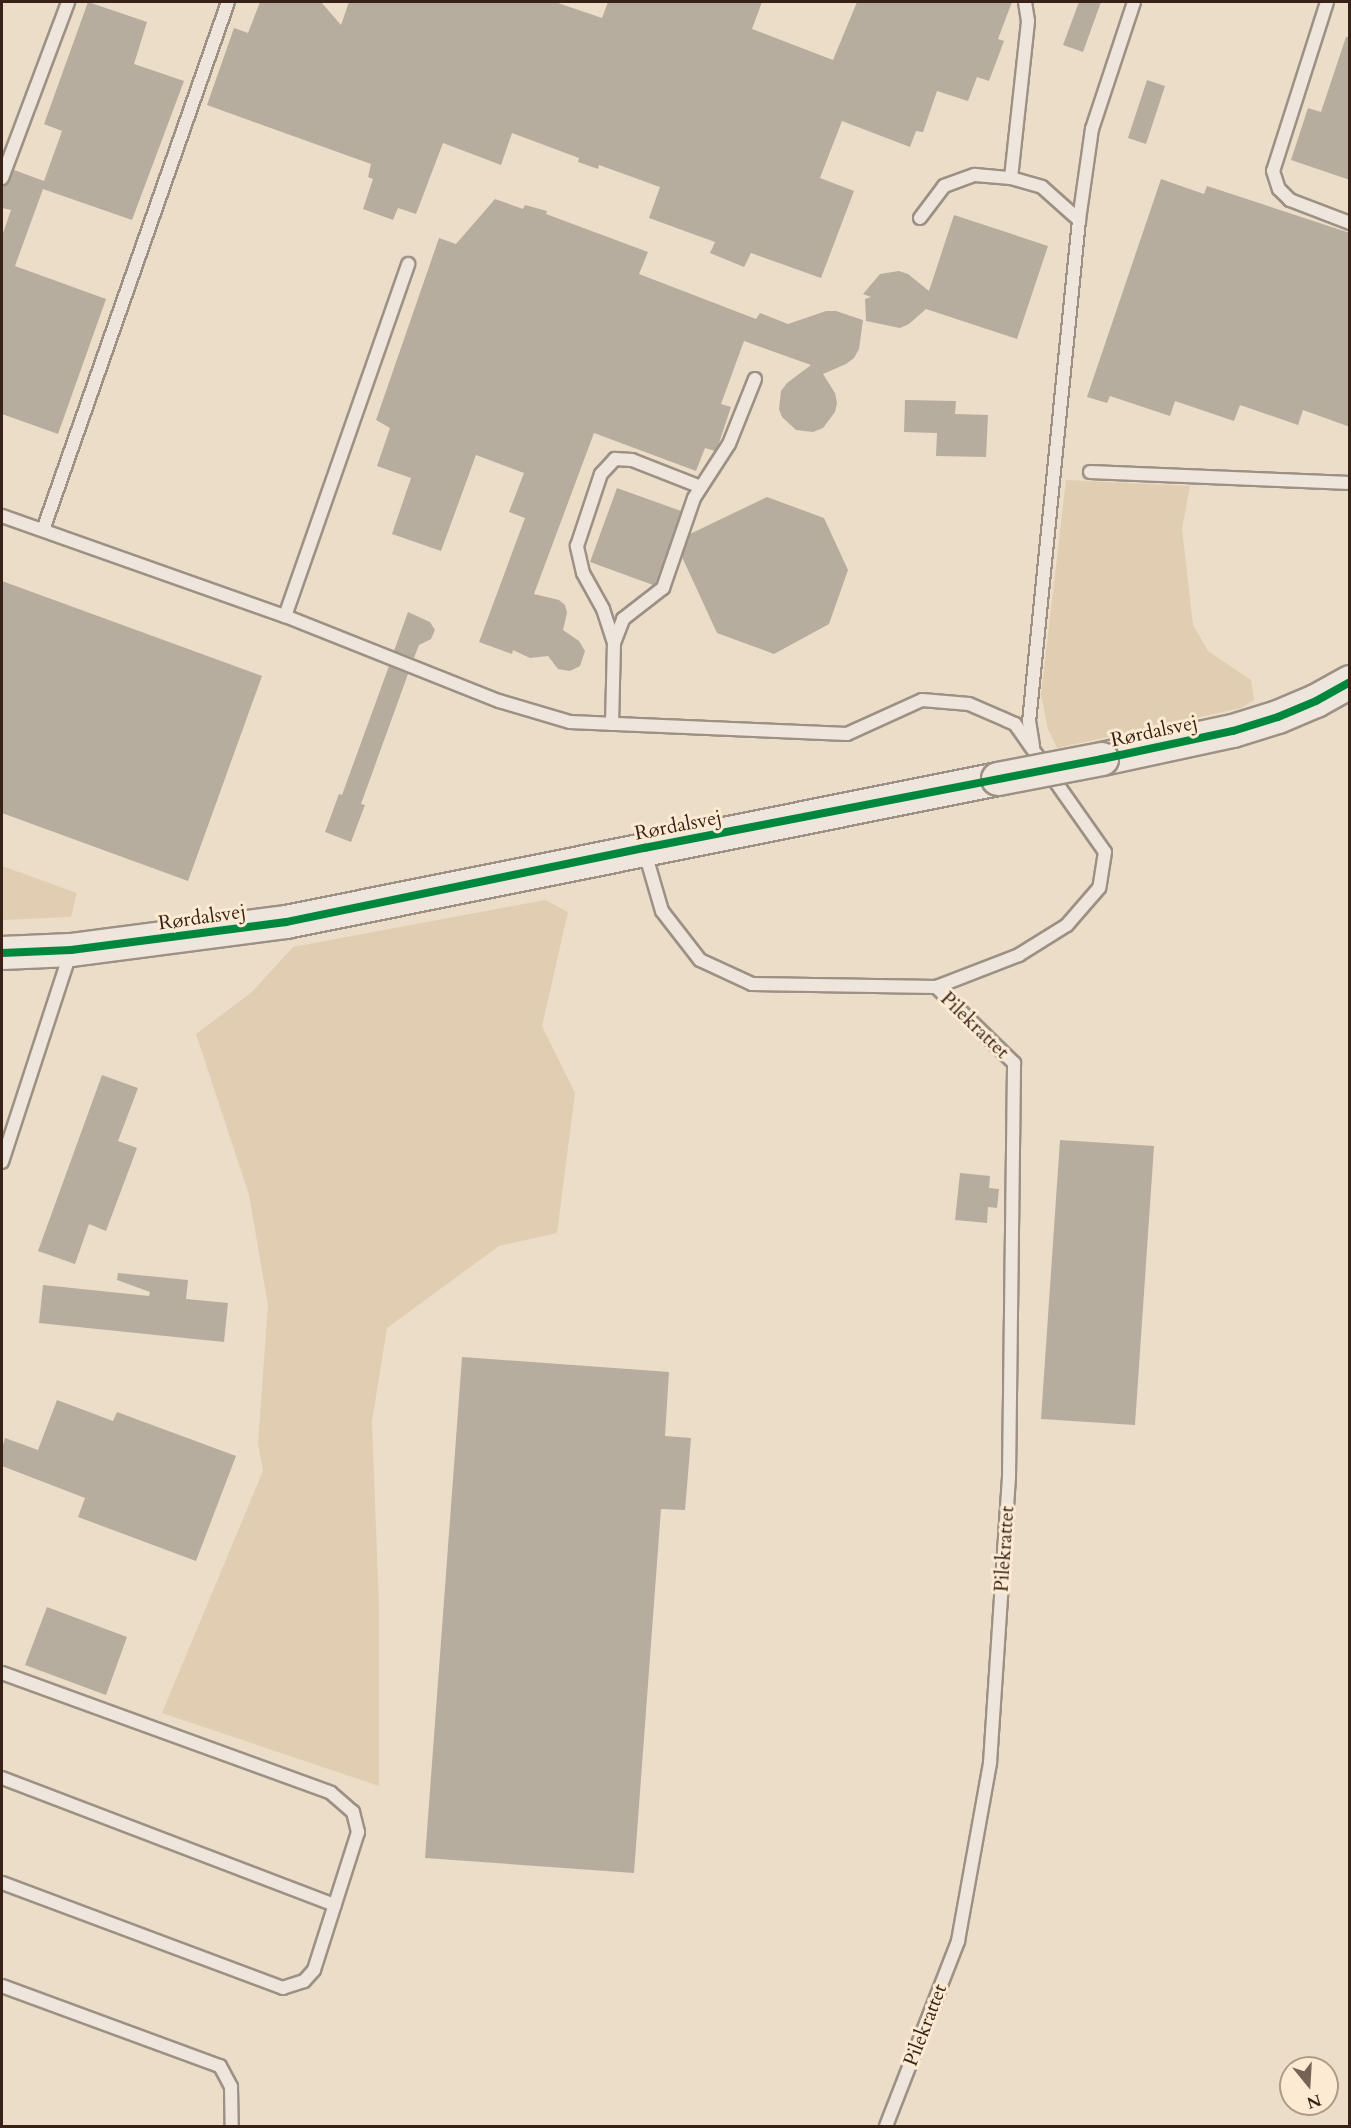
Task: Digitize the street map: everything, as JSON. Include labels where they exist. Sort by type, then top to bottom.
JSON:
[{"type":"street","name":"Rørdalsvej","points":[[2,953],[71,950],[286,922],[644,848],[1102,759],[1255,724],[1316,701],[1350,682]]},
{"type":"lane","points":[[2,178],[68,2]]},
{"type":"lane","points":[[43,530],[228,2]]},
{"type":"lane","points":[[1011,178],[1028,21],[1025,2]]},
{"type":"lane","points":[[1033,750],[1029,722],[1079,220],[1092,129],[1134,2]]},
{"type":"lane","points":[[1327,2],[1273,171],[1279,189],[1290,200],[1350,223]]},
{"type":"lane","points":[[920,218],[944,186],[975,175],[1011,178],[1042,187],[1079,220]]},
{"type":"lane","points":[[285,616],[408,264]]},
{"type":"lane","points":[[2,516],[285,616],[500,701],[570,722],[612,724],[614,643],[622,619],[663,588],[694,498],[729,444],[755,379]]},
{"type":"lane","points":[[614,643],[603,609],[583,573],[577,546],[601,474],[615,459],[632,460],[701,487]]},
{"type":"lane","points":[[1090,472],[1350,483]]},
{"type":"lane","name":"Pilekrattet","points":[[612,724],[847,734],[922,700],[969,704],[1015,724],[1104,852],[1099,888],[1067,925],[1019,956],[936,987],[752,984],[700,960],[662,911],[644,848]]},
{"type":"lane","points":[[2,1162],[71,950]]},
{"type":"lane","name":"Pilekrattet","points":[[886,2127],[958,1941],[990,1763],[1009,1478],[1014,1063],[936,987]]},
{"type":"lane","points":[[2,1673],[331,1793],[353,1812],[358,1832],[314,1970],[304,1981],[284,1988],[2,1883]]},
{"type":"lane","points":[[2,1778],[335,1905]]},
{"type":"lane","points":[[2,1986],[220,2066],[231,2087],[232,2127]]},
{"type":"shaded area","points":[[1066,480],[1190,486],[1182,529],[1193,625],[1208,651],[1251,680],[1254,700],[1241,708],[1057,748],[1048,729],[1041,695]]},
{"type":"shaded area","points":[[2,866],[77,893],[71,917],[2,920]]},
{"type":"shaded area","points":[[545,900],[568,912],[542,1026],[575,1093],[557,1233],[499,1246],[387,1328],[372,1421],[379,1609],[379,1786],[162,1713],[263,1471],[258,1443],[268,1305],[249,1195],[196,1034],[252,992],[293,947]]},
{"type":"building","points":[[88,2],[147,22],[134,64],[184,81],[132,220],[43,189],[15,266],[106,299],[58,434],[2,414],[2,236],[11,210],[2,208],[2,186],[8,184],[14,170],[44,181],[62,131],[44,124]]},
{"type":"building","points":[[260,2],[321,2],[341,25],[349,2],[555,2],[602,18],[608,2],[762,2],[752,29],[833,60],[857,2],[1012,2],[998,39],[1004,41],[989,81],[977,77],[968,101],[937,91],[923,132],[916,131],[910,147],[842,121],[820,178],[854,191],[821,278],[751,253],[744,267],[710,253],[715,242],[649,218],[660,187],[599,165],[598,169],[578,162],[579,158],[512,133],[501,165],[443,143],[416,214],[398,208],[393,220],[363,209],[373,179],[368,177],[371,164],[207,105],[234,28],[248,33]]},
{"type":"building","points":[[1079,2],[1101,2],[1083,52],[1063,45]]},
{"type":"building","points":[[1346,37],[1350,37],[1350,180],[1291,160],[1308,108],[1321,112]]},
{"type":"building","points":[[1147,80],[1165,86],[1146,144],[1128,138]]},
{"type":"building","points":[[1161,179],[1204,194],[1207,186],[1350,233],[1350,427],[1303,410],[1298,425],[1240,405],[1234,421],[1175,401],[1170,416],[1110,396],[1107,403],[1087,397]]},
{"type":"building","points":[[495,199],[523,209],[525,205],[547,211],[546,214],[648,252],[639,274],[756,319],[760,313],[788,324],[826,311],[836,311],[863,320],[859,349],[854,358],[823,374],[835,393],[837,403],[835,412],[823,428],[813,432],[796,430],[782,417],[779,409],[781,391],[787,383],[811,365],[744,341],[721,404],[731,407],[718,446],[715,451],[705,448],[696,471],[594,433],[534,594],[559,600],[565,605],[567,613],[563,630],[579,641],[585,651],[580,666],[570,671],[558,669],[548,656],[530,658],[513,650],[512,654],[479,642],[525,518],[509,512],[524,473],[476,455],[441,551],[392,534],[411,478],[377,466],[390,428],[376,420],[439,238],[456,244]]},
{"type":"building","points":[[954,215],[1048,246],[1017,339],[926,309],[909,324],[900,328],[866,321],[865,299],[871,297],[863,294],[880,274],[899,271],[908,274],[929,291]]},
{"type":"building","points":[[905,400],[956,401],[955,414],[988,415],[986,457],[936,456],[937,433],[904,432]]},
{"type":"building","points":[[617,488],[681,511],[656,583],[653,585],[590,562]]},
{"type":"building","points":[[767,497],[824,518],[848,570],[829,624],[774,654],[717,633],[682,557],[690,534]]},
{"type":"building","points":[[2,581],[262,676],[188,881],[2,813]]},
{"type":"building","points":[[408,612],[430,622],[435,630],[431,639],[419,645],[414,658],[394,651]]},
{"type":"building","points":[[389,666],[408,674],[361,804],[365,805],[351,842],[325,832],[339,794],[342,795]]},
{"type":"building","points":[[102,1075],[138,1088],[118,1141],[137,1148],[106,1231],[89,1224],[75,1264],[38,1251]]},
{"type":"building","points":[[1060,1140],[1154,1146],[1135,1425],[1041,1419]]},
{"type":"building","points":[[960,1173],[990,1176],[989,1188],[999,1189],[997,1208],[988,1207],[987,1223],[955,1220]]},
{"type":"building","points":[[118,1273],[188,1280],[186,1299],[228,1303],[224,1342],[39,1323],[43,1285],[149,1296],[150,1292],[117,1280]]},
{"type":"building","points":[[462,1357],[669,1372],[665,1436],[691,1438],[685,1510],[661,1509],[634,1873],[425,1858]]},
{"type":"building","points":[[57,1400],[113,1421],[117,1412],[236,1456],[196,1561],[78,1517],[85,1498],[2,1466],[2,1448],[5,1438],[38,1450]]},
{"type":"building","points":[[47,1607],[127,1637],[106,1695],[25,1665]]},
{"type":"cycle path","points":[[2,953],[71,950],[286,922],[644,848],[1102,759],[1233,731],[1278,717],[1316,701],[1350,682]]}]
